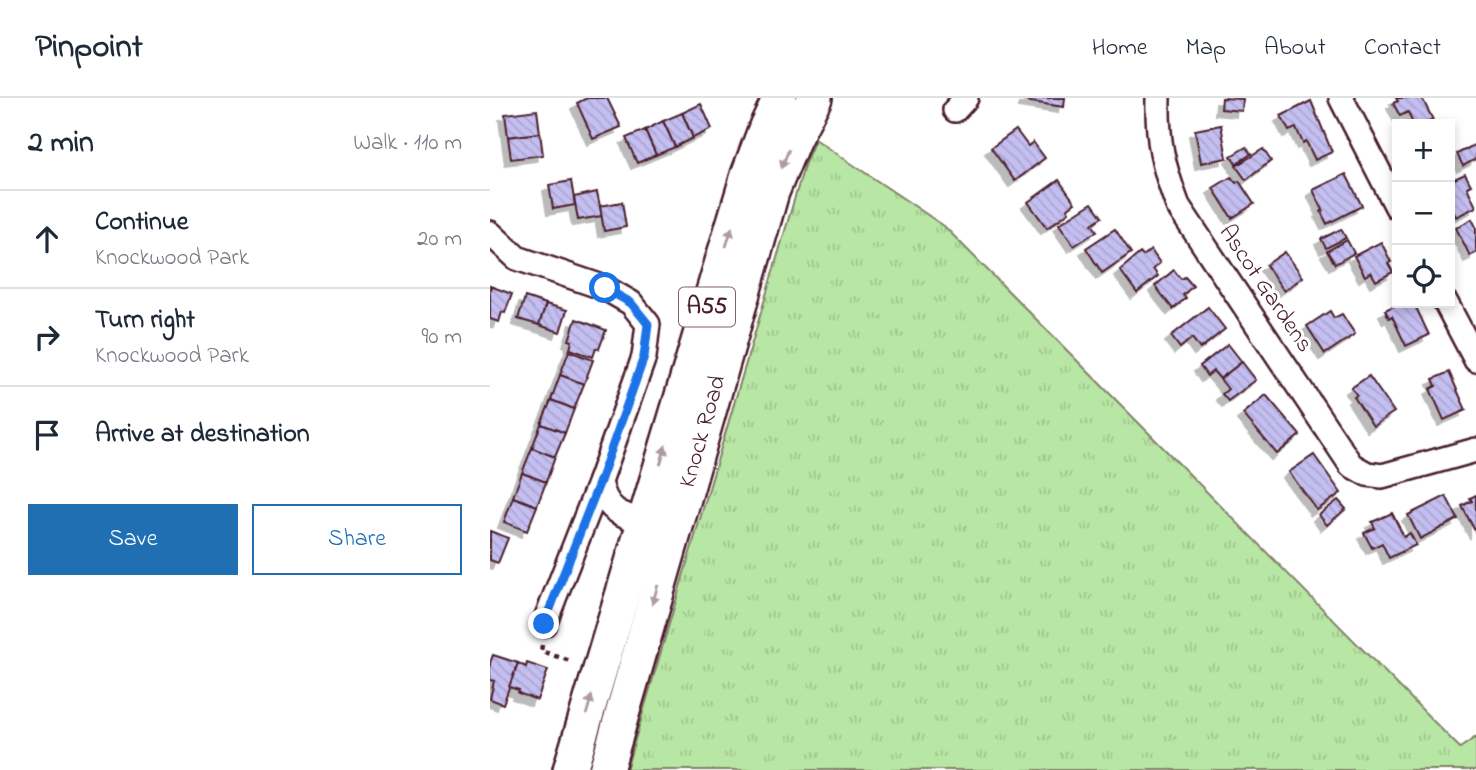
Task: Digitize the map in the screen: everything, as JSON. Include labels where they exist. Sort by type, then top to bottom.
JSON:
[{"type":"highway","name":"Knock Road","points":[[606,770],[659,525],[748,175],[780,98]]},
{"type":"highway","name":"Knock Road","points":[[570,770],[659,525],[772,192],[794,138],[815,98]]},
{"type":"street","name":"Ascot Gardens","points":[[1158,98],[1157,131],[1164,170],[1178,206],[1351,465],[1367,474],[1382,476],[1476,450]]},
{"type":"street","points":[[1341,98],[1392,197]]},
{"type":"street","points":[[490,233],[517,258],[605,288],[631,303],[648,324],[644,357],[600,481],[544,624]]},
{"type":"street","points":[[1449,308],[1476,360]]},
{"type":"street","points":[[600,481],[603,496],[612,510],[659,525]]},
{"type":"path","points":[[544,624],[541,650],[574,661],[570,673]]},
{"type":"green space","points":[[815,139],[944,226],[1460,748],[1476,737],[1476,770],[626,770],[805,163]]},
{"type":"building","points":[[587,98],[607,98],[621,127],[593,139],[577,103]]},
{"type":"building","points":[[1025,98],[1065,98],[1064,107],[1024,101]]},
{"type":"building","points":[[1222,98],[1243,99],[1242,111],[1221,109]]},
{"type":"building","points":[[1396,98],[1422,98],[1432,119],[1411,119],[1408,112],[1400,116],[1393,103],[1398,101]]},
{"type":"building","points":[[1311,101],[1332,152],[1315,160],[1296,128],[1289,131],[1281,116]]},
{"type":"building","points":[[701,104],[712,129],[693,138],[682,113]]},
{"type":"building","points":[[537,110],[540,133],[508,137],[505,114]]},
{"type":"building","points":[[682,113],[693,138],[675,147],[663,121]]},
{"type":"building","points":[[663,121],[675,147],[656,155],[645,130]]},
{"type":"building","points":[[1221,125],[1227,158],[1201,163],[1195,130]]},
{"type":"building","points":[[645,130],[656,155],[637,163],[626,138]]},
{"type":"building","points":[[1016,130],[1028,146],[1033,142],[1045,158],[1015,181],[991,148]]},
{"type":"building","points":[[540,133],[543,155],[511,159],[508,137]]},
{"type":"building","points":[[1476,144],[1476,159],[1463,166],[1457,154]]},
{"type":"building","points":[[1246,147],[1251,154],[1236,164],[1231,156]]},
{"type":"building","points":[[1263,149],[1271,161],[1246,180],[1236,166]]},
{"type":"building","points":[[1346,174],[1362,206],[1327,224],[1313,190]]},
{"type":"building","points":[[1465,174],[1471,185],[1467,187],[1476,207],[1456,217],[1455,215],[1455,179]]},
{"type":"building","points":[[1231,177],[1236,183],[1239,181],[1254,204],[1232,218],[1213,188]]},
{"type":"building","points":[[1059,180],[1075,203],[1067,209],[1069,212],[1047,228],[1028,202]]},
{"type":"building","points":[[571,181],[575,205],[553,209],[549,185]]},
{"type":"building","points":[[597,192],[602,216],[578,220],[574,197]]},
{"type":"building","points":[[622,202],[626,227],[604,231],[600,206]]},
{"type":"building","points":[[1092,203],[1102,217],[1092,224],[1097,231],[1074,246],[1059,224]]},
{"type":"building","points":[[1472,219],[1476,227],[1476,253],[1470,256],[1456,228]]},
{"type":"building","points":[[1115,229],[1131,253],[1102,273],[1086,248]]},
{"type":"building","points":[[1341,229],[1346,238],[1326,248],[1321,239]]},
{"type":"building","points":[[1347,240],[1354,253],[1335,264],[1327,251]]},
{"type":"building","points":[[1381,242],[1391,262],[1388,263],[1392,273],[1376,281],[1371,272],[1365,276],[1354,256]]},
{"type":"building","points":[[1151,250],[1160,263],[1153,269],[1158,276],[1137,293],[1120,270],[1140,253],[1143,256]]},
{"type":"building","points":[[1285,252],[1303,277],[1284,291],[1266,265]]},
{"type":"building","points":[[1174,270],[1181,279],[1185,277],[1193,286],[1183,295],[1186,298],[1173,309],[1155,286]]},
{"type":"building","points":[[490,286],[512,294],[499,322],[490,319]]},
{"type":"building","points":[[525,297],[546,304],[539,325],[518,319]]},
{"type":"building","points":[[546,304],[567,310],[560,332],[539,325]]},
{"type":"building","points":[[1208,307],[1225,329],[1200,349],[1192,338],[1180,348],[1171,336]]},
{"type":"building","points":[[1392,307],[1416,308],[1429,335],[1406,346],[1392,316],[1389,318],[1385,310]]},
{"type":"building","points":[[1330,311],[1334,318],[1342,314],[1355,334],[1325,354],[1307,326]]},
{"type":"building","points":[[576,319],[606,330],[593,357],[570,349],[572,341],[569,340]]},
{"type":"building","points":[[1228,344],[1242,362],[1220,379],[1213,371],[1207,376],[1200,366]]},
{"type":"building","points":[[569,351],[593,360],[584,384],[560,375]]},
{"type":"building","points":[[1242,362],[1256,380],[1228,401],[1222,394],[1228,389],[1220,379]]},
{"type":"building","points":[[1449,372],[1466,410],[1444,420],[1430,389],[1436,386],[1433,379]]},
{"type":"building","points":[[560,375],[584,384],[574,409],[551,400]]},
{"type":"building","points":[[1369,376],[1394,412],[1373,426],[1351,388]]},
{"type":"building","points":[[1266,395],[1300,435],[1277,454],[1243,414]]},
{"type":"building","points":[[551,400],[574,409],[565,433],[541,424]]},
{"type":"building","points":[[541,424],[565,433],[555,457],[532,448]]},
{"type":"building","points":[[532,448],[555,457],[546,482],[522,473]]},
{"type":"building","points":[[1314,455],[1341,493],[1317,510],[1289,472]]},
{"type":"building","points":[[522,473],[546,482],[537,506],[513,497]]},
{"type":"building","points":[[1476,495],[1476,533],[1462,506],[1472,501],[1470,498]]},
{"type":"building","points":[[1446,496],[1458,519],[1420,539],[1408,515]]},
{"type":"building","points":[[513,497],[537,506],[527,531],[504,522]]},
{"type":"building","points":[[1338,500],[1346,509],[1327,525],[1319,515]]},
{"type":"building","points":[[1392,513],[1404,537],[1410,533],[1416,545],[1389,558],[1382,543],[1372,548],[1364,533],[1375,528],[1372,522]]},
{"type":"building","points":[[490,531],[508,538],[498,563],[490,560]]},
{"type":"building","points":[[493,655],[518,663],[503,704],[490,699],[494,681],[490,680]]},
{"type":"building","points":[[518,663],[548,670],[537,700],[509,687]]},
{"type":"route","points":[[544,624],[600,481],[644,357],[648,324],[631,303],[605,288]]}]
